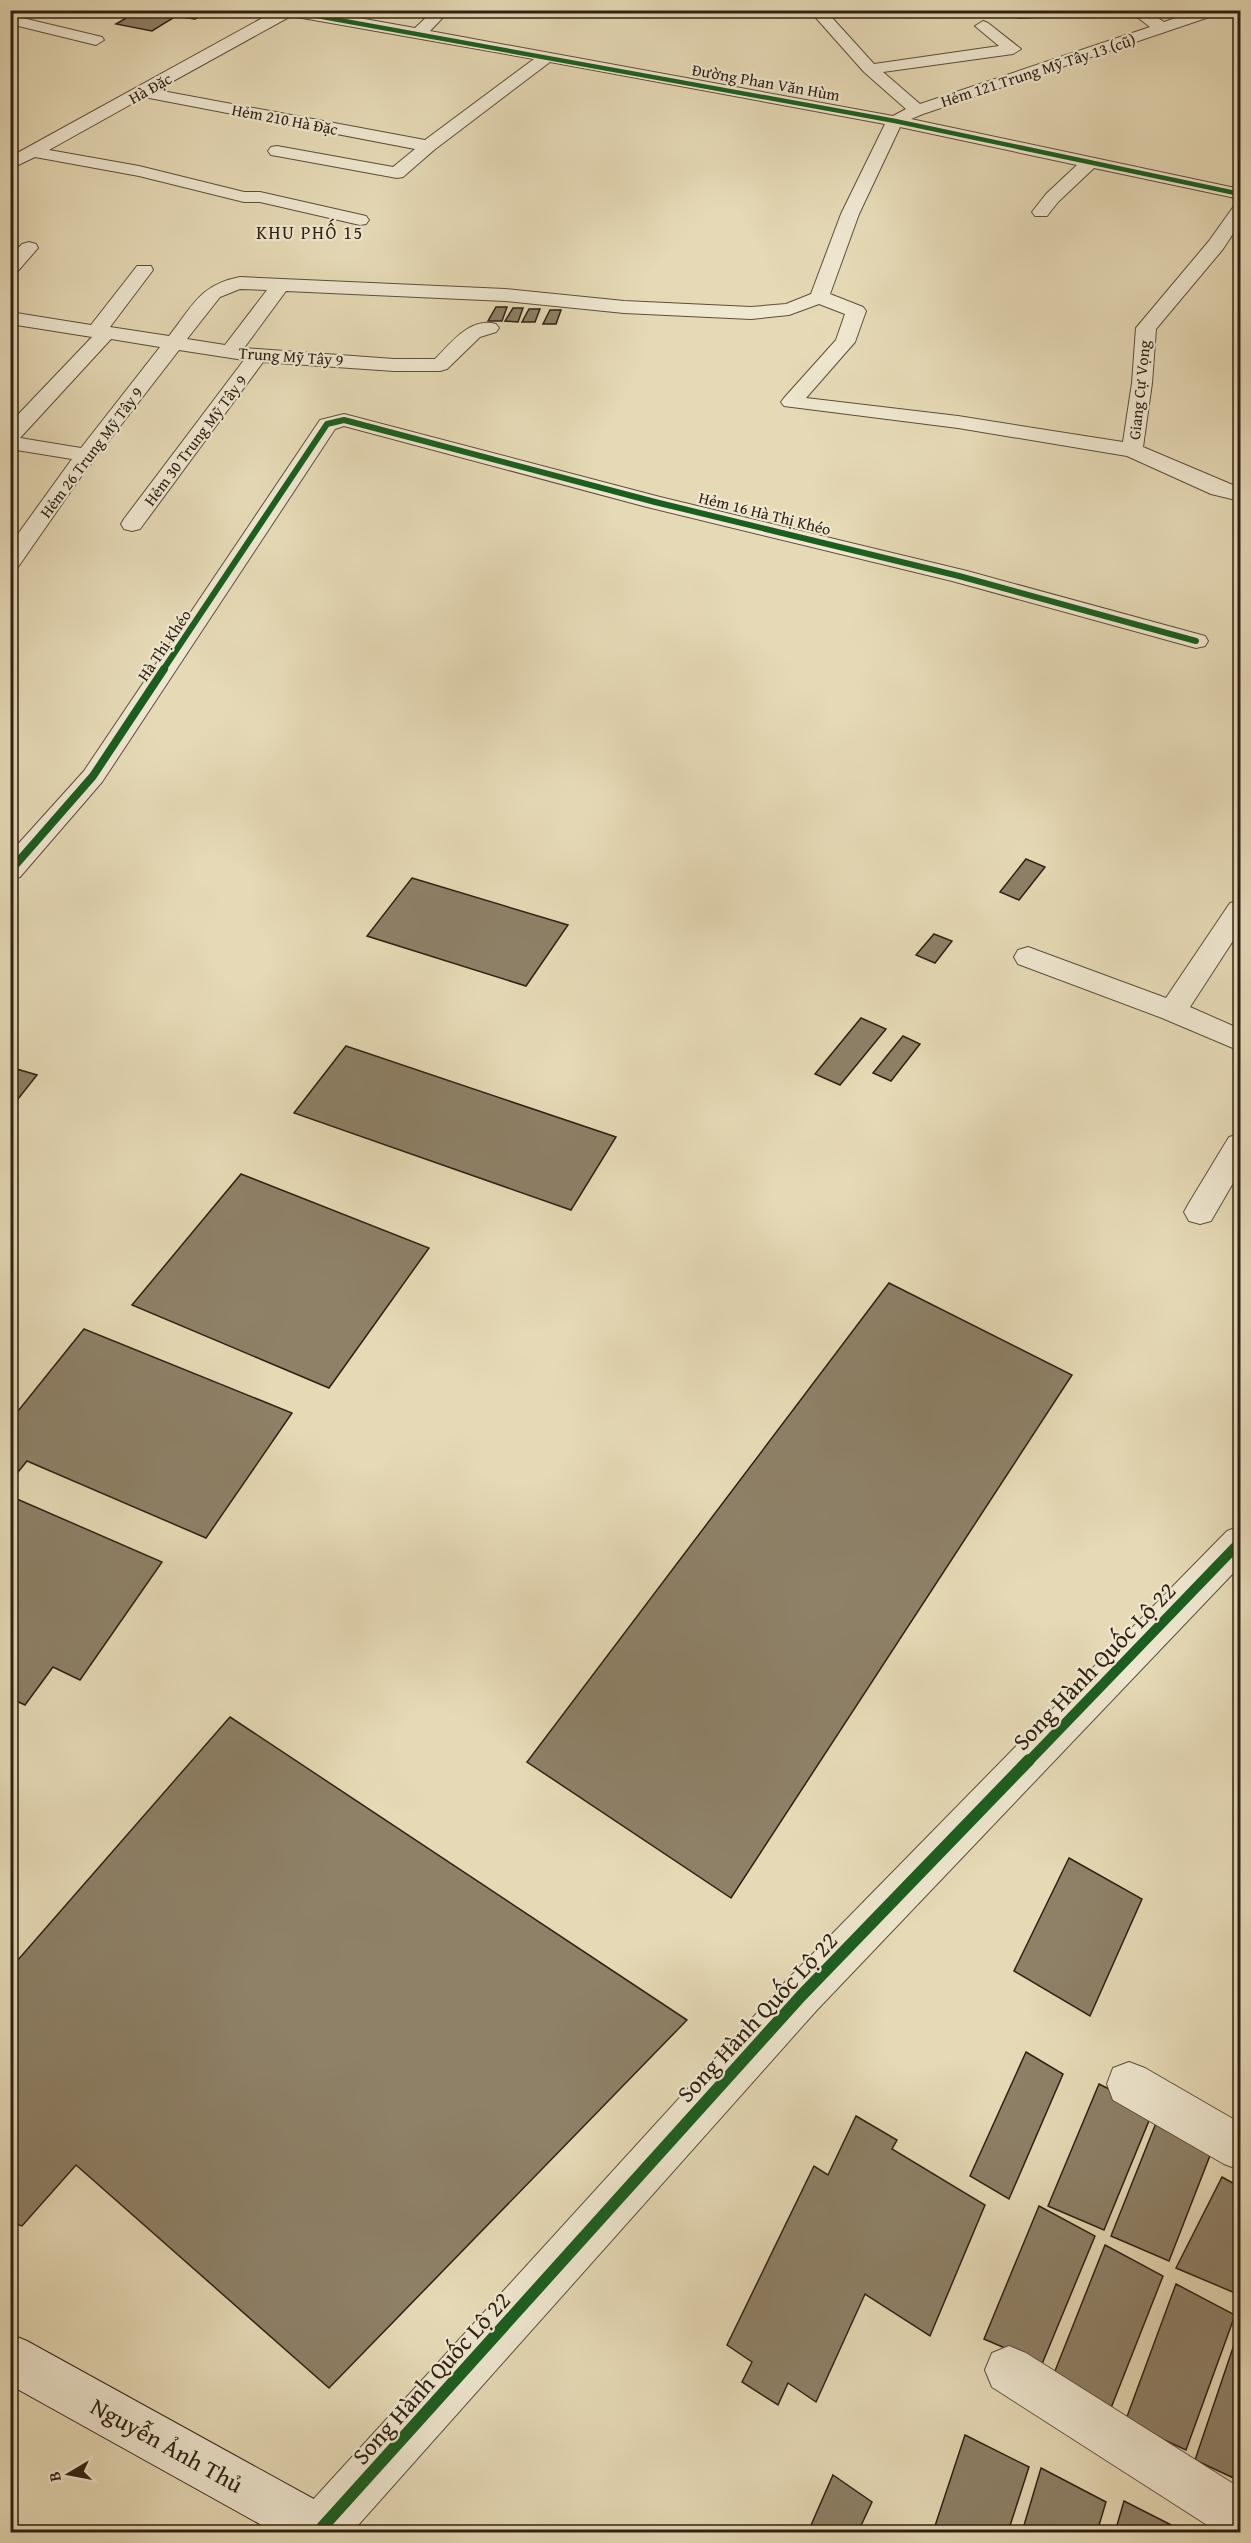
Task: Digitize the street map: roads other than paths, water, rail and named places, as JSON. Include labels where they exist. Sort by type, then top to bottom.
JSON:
[{"type":"street","points":[[418,33],[443,10]]},
{"type":"street","points":[[816,10],[870,69],[917,110]]},
{"type":"street","points":[[1019,13],[1075,10]]},
{"type":"street","points":[[1135,10],[1164,29]]},
{"type":"street","name":"Hẻm 121 Trung Mỹ Tây 13 (cũ)","points":[[895,121],[917,110],[1216,10]]},
{"type":"street","name":"Đường Phan Văn Hùm","points":[[286,11],[418,33],[895,121],[1240,194]]},
{"type":"street","name":"Hà Đặc","points":[[10,164],[286,11]]},
{"type":"street","points":[[10,19],[96,40]]},
{"type":"street","points":[[870,69],[1012,50],[983,26]]},
{"type":"street","points":[[428,146],[547,57]]},
{"type":"street","name":"Hẻm 210 Hà Đặc","points":[[142,92],[428,146]]},
{"type":"street","points":[[895,121],[850,214],[819,297],[855,310],[845,342],[790,402],[958,422],[1132,450]]},
{"type":"street","name":"Hẻm 210 Hà Đặc","points":[[277,151],[397,173],[428,146]]},
{"type":"street","points":[[33,152],[139,171],[360,220]]},
{"type":"street","points":[[1041,212],[1089,163]]},
{"type":"street","name":"Giang Cự Vọng","points":[[1240,210],[1216,245],[1146,328],[1142,383],[1132,450],[1219,489],[1240,495]]},
{"type":"street","points":[[10,268],[29,248]]},
{"type":"street","points":[[10,436],[102,331],[144,270]]},
{"type":"street","name":"Hẻm 26 Trung Mỹ Tây 9","points":[[14,550],[213,293],[225,286],[240,283],[505,295],[624,308],[751,313],[789,309],[819,297]]},
{"type":"street","points":[[231,351],[281,285]]},
{"type":"street","name":"Trung Mỹ Tây 9","points":[[10,318],[257,356],[292,355],[412,367],[440,365],[473,333],[489,328]]},
{"type":"street","name":"Hẻm 30 Trung Mỹ Tây 9","points":[[132,524],[257,356]]},
{"type":"street","name":"Hẻm 16 Hà Thị Khéo","points":[[327,424],[344,420],[362,423],[656,502],[959,576],[1196,641]]},
{"type":"street","name":"Hà Thị Khéo","points":[[10,871],[93,777],[327,424]]},
{"type":"street","points":[[10,443],[86,455]]},
{"type":"street","points":[[1172,1011],[1240,909]]},
{"type":"street","points":[[1028,957],[1172,1011],[1240,1041]]},
{"type":"street","points":[[1200,1212],[1240,1145]]},
{"type":"street","name":"Song Hành Quốc Lộ 22","points":[[320,2532],[801,1996],[1240,1542]]},
{"type":"street","points":[[1129,2084],[1240,2148]]},
{"type":"street","name":"Nguyễn Ảnh Thủ","points":[[10,2358],[320,2532]]},
{"type":"street","points":[[1009,2370],[1240,2517]]},
{"type":"district","name":"KHU PHỐ 15","points":[[310,232]]}]
